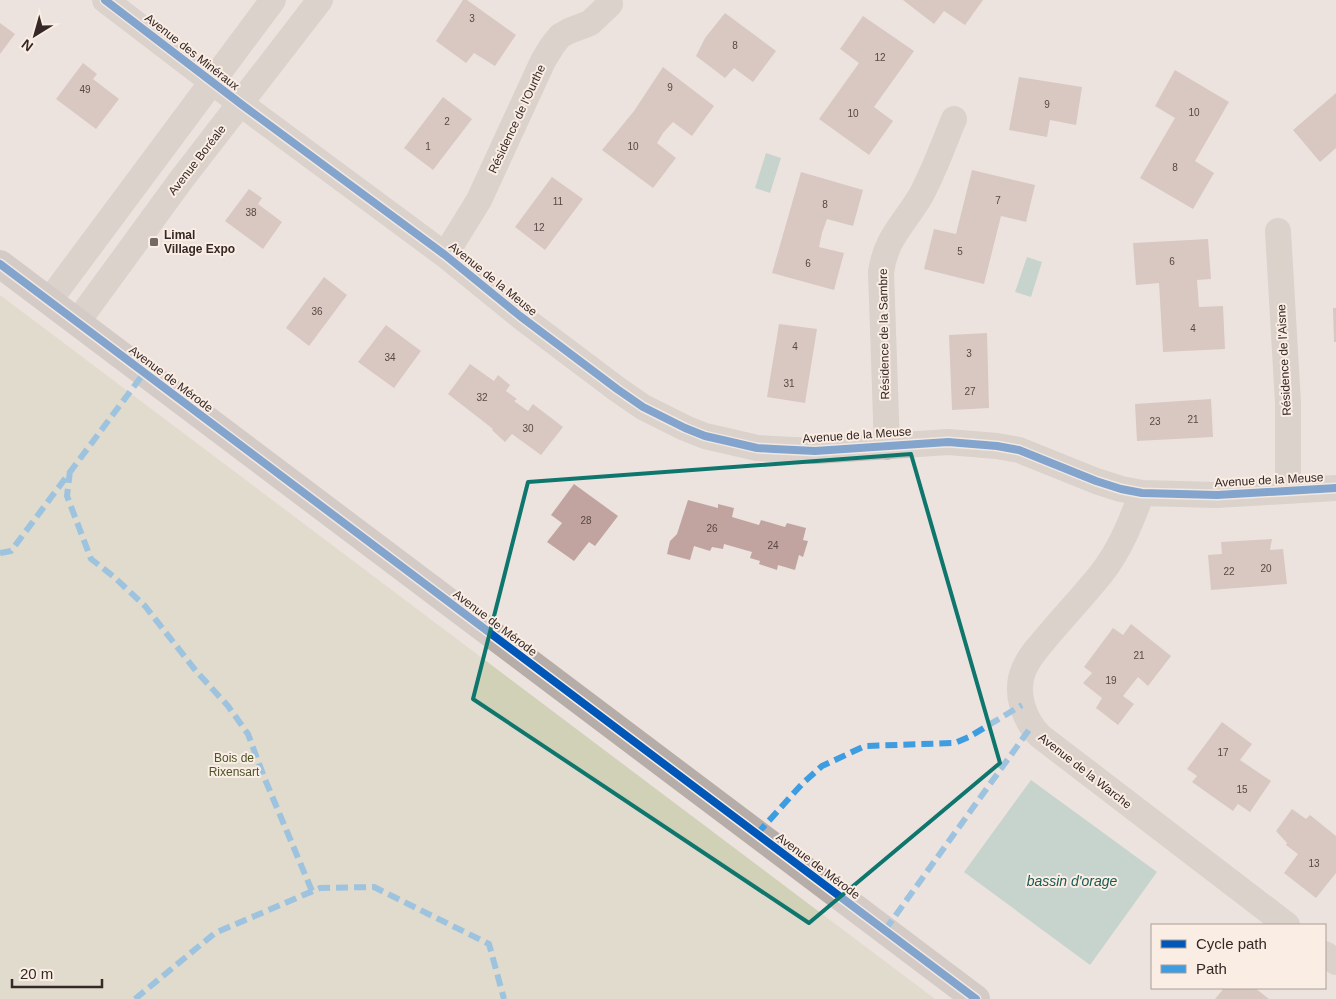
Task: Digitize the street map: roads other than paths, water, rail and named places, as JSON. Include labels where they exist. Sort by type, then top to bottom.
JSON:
[{"type":"street","name":"Avenue des Minéraux","points":[[106,0],[241,104]]},
{"type":"street","points":[[49,301],[273,0]]},
{"type":"street","name":"Avenue Boréale","points":[[78,321],[181,180],[320,0]]},
{"type":"street","name":"Résidence de l'Ourthe","points":[[445,255],[479,200],[552,46],[560,36],[590,22],[610,4]]},
{"type":"street","name":"Avenue de la Meuse","points":[[241,104],[445,255],[520,316],[617,389],[643,407],[705,436],[757,448],[815,451],[948,442],[997,446],[1019,450],[1096,481],[1142,493],[1217,495],[1336,488]]},
{"type":"street","name":"Résidence de la Sambre","points":[[887,447],[881,272],[883,259],[888,245],[919,198],[930,177],[954,119]]},
{"type":"street","name":"Résidence de l'Aisne","points":[[1278,231],[1288,402],[1288,490]]},
{"type":"street","name":"Avenue de Mérode","points":[[0,264],[976,999]]},
{"type":"street","name":"Avenue de la Warche","points":[[1142,493],[1129,527],[1114,555],[1101,574],[1040,646],[1023,670],[1020,686],[1022,705],[1031,727],[1040,736],[1286,924]]},
{"type":"water","points":[[766,153],[781,158],[770,193],[755,188]]},
{"type":"water","points":[[1027,257],[1042,262],[1031,297],[1015,292]]},
{"type":"water","name":"bassin d'orage","points":[[1031,780],[1157,872],[1090,965],[964,872]]},
{"type":"place","name":"Limal Village Expo","points":[[154,242]]},
{"type":"park label","name":"Bois de Rixensart","points":[[234,765]]}]
